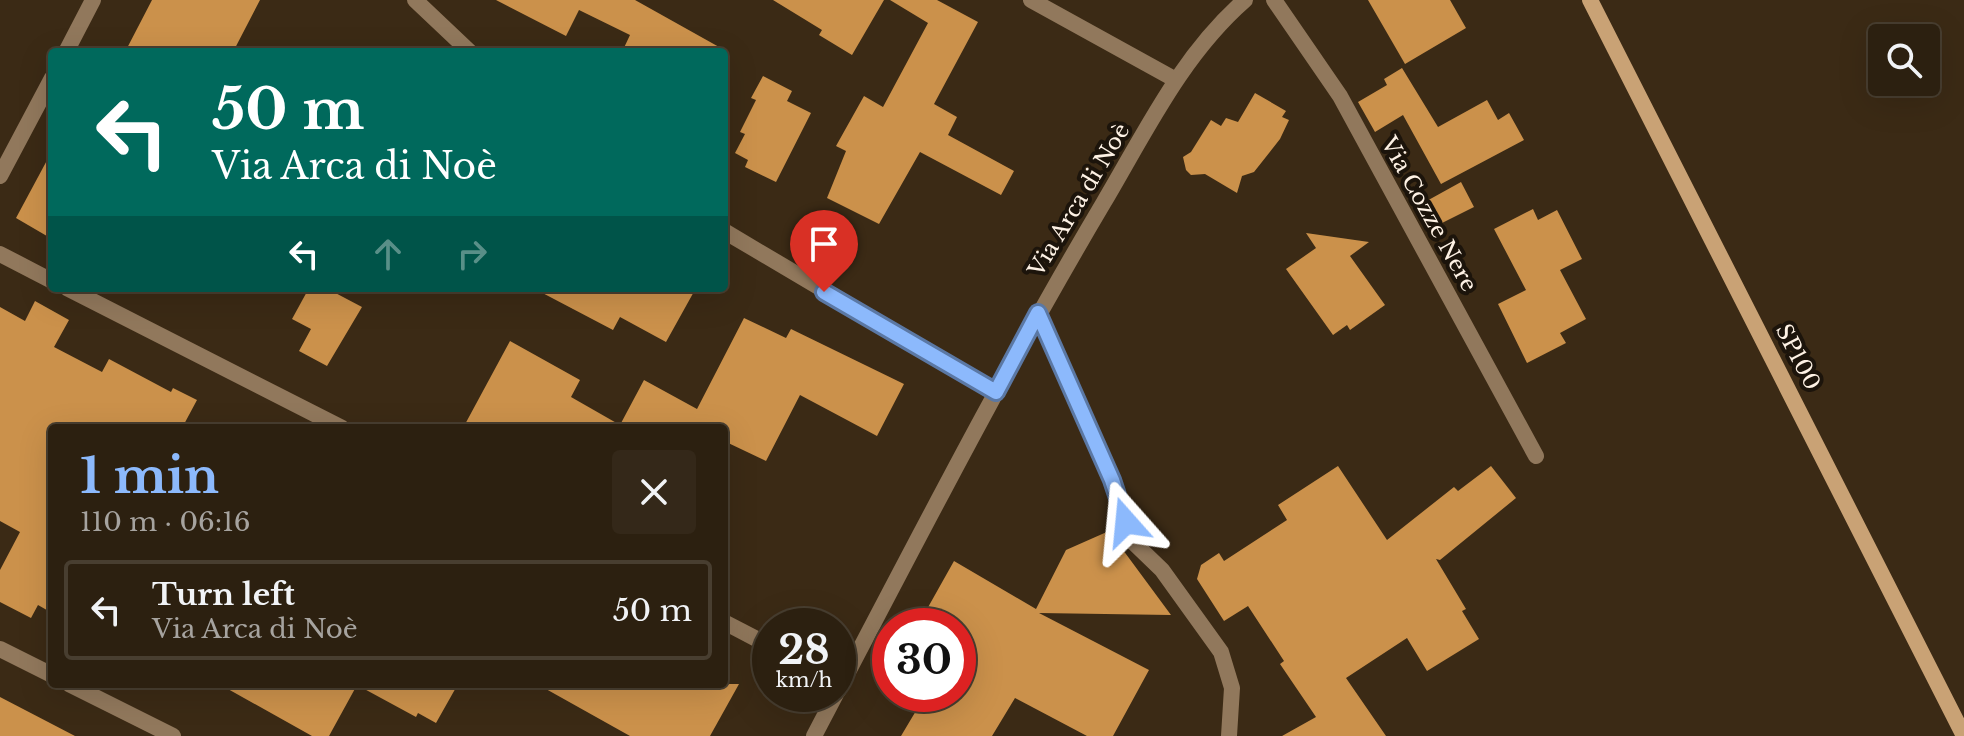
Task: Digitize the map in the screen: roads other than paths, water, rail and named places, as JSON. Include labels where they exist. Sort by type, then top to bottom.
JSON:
[{"type":"main road","name":"SP100","points":[[1590,0],[1964,736]]},
{"type":"street","points":[[68,48],[93,0]]},
{"type":"street","points":[[415,0],[466,48]]},
{"type":"street","points":[[1031,0],[1176,80]]},
{"type":"street","name":"Via Arca di Noè","points":[[856,655],[1038,313],[1176,80],[1210,30],[1245,0]]},
{"type":"street","name":"Via Cozze Nere","points":[[1274,0],[1340,96],[1536,456]]},
{"type":"street","points":[[0,176],[48,86]]},
{"type":"street","points":[[728,233],[996,392]]},
{"type":"street","points":[[0,254],[48,279]]},
{"type":"street","points":[[75,292],[334,424]]},
{"type":"street","points":[[1038,313],[1112,480],[1133,542],[1162,570],[1221,652],[1232,688],[1229,736]]},
{"type":"street","points":[[728,624],[752,637]]},
{"type":"street","points":[[0,649],[48,673]]},
{"type":"street","points":[[77,688],[173,736]]},
{"type":"street","name":"Via Arca di Noè","points":[[814,736],[826,712]]}]
